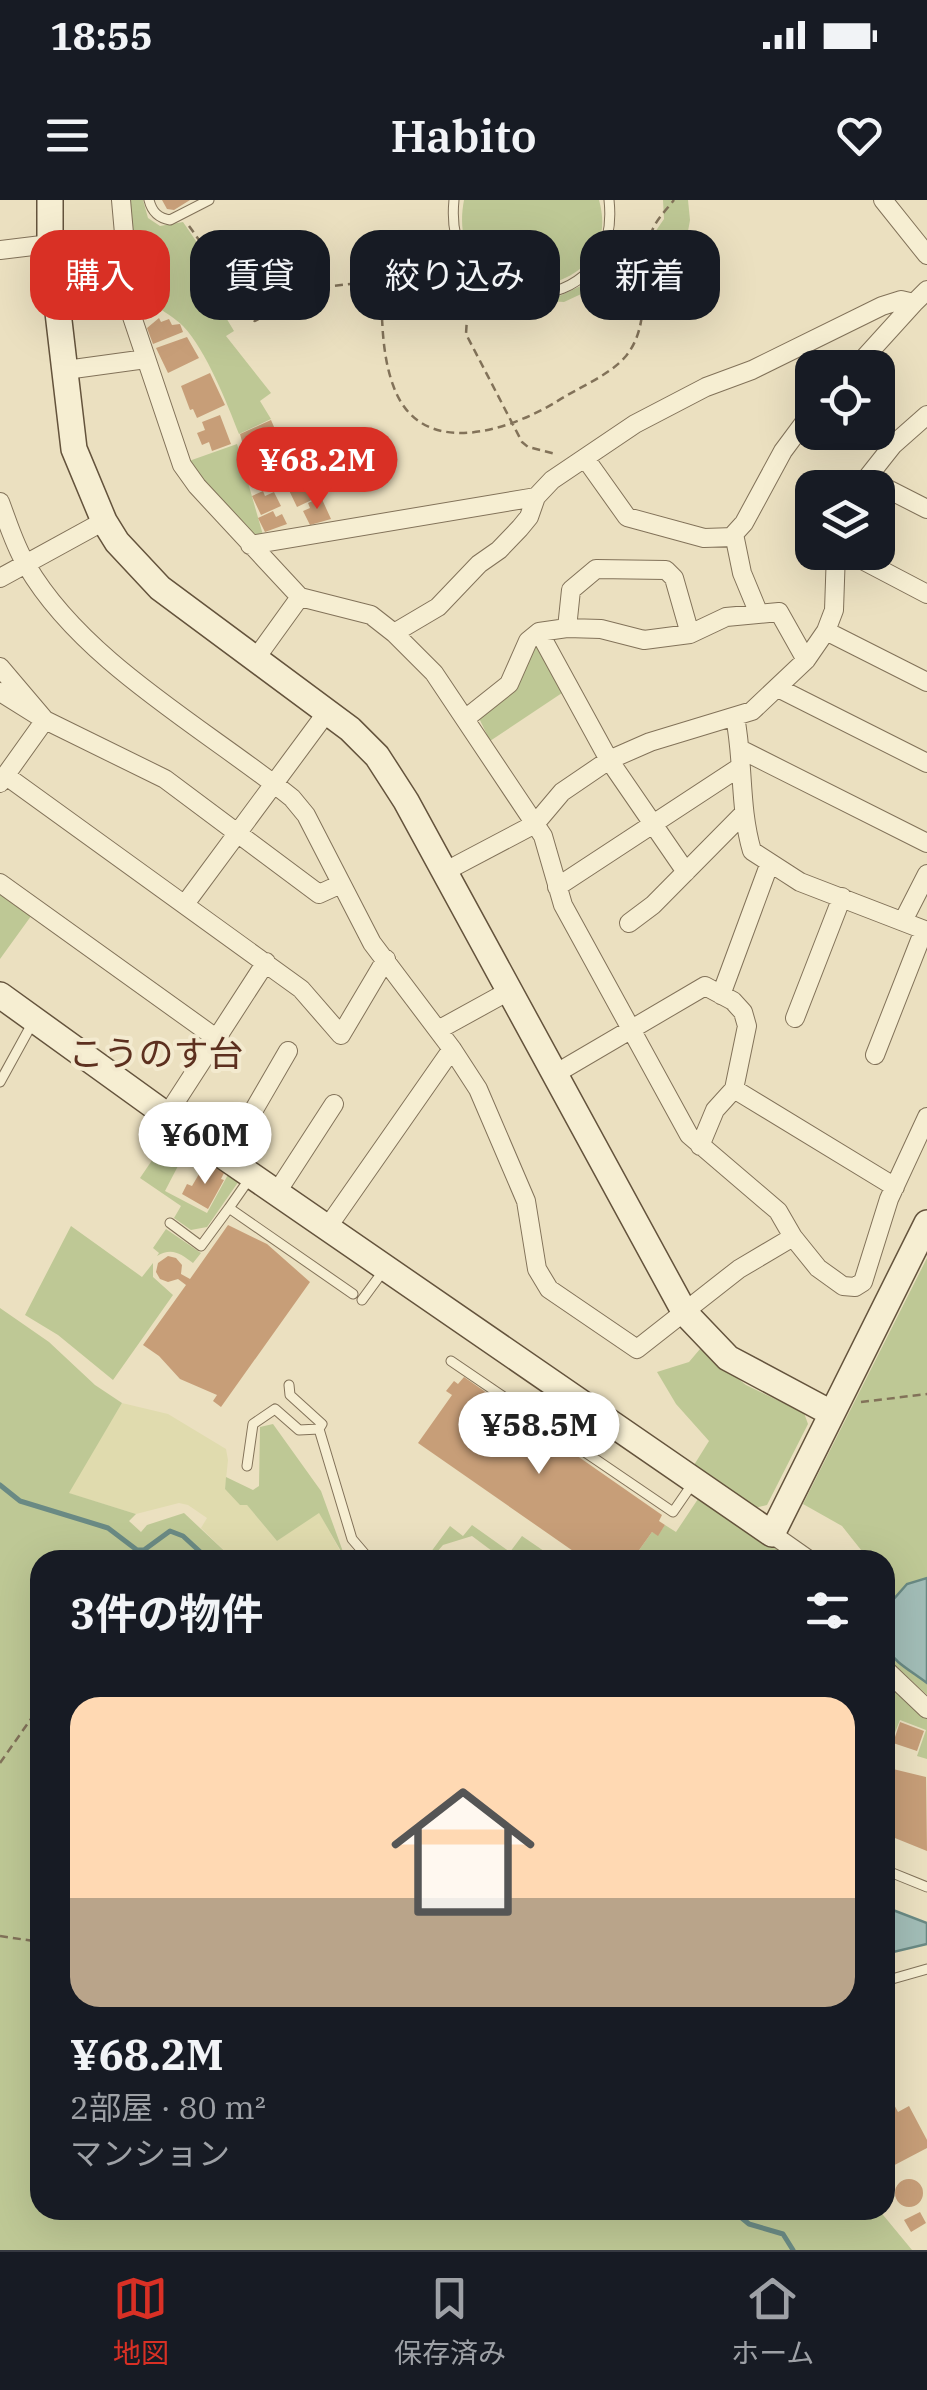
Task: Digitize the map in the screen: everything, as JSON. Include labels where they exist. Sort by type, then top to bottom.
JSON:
[{"type":"street","points":[[50,200],[50,230]]},
{"type":"street","points":[[121,200],[127,267],[124,293],[182,465],[196,486],[300,597],[371,616],[434,673],[543,836],[563,905],[689,1134],[778,1211],[792,1237],[818,1268],[844,1286],[855,1287],[863,1282],[895,1187],[927,1117]]},
{"type":"street","points":[[883,200],[927,254]]},
{"type":"street","points":[[0,250],[30,246]]},
{"type":"street","points":[[872,350],[921,296]]},
{"type":"street","points":[[394,633],[438,607],[478,564],[499,550],[529,517],[536,497],[552,480],[635,424],[882,306],[921,296]]},
{"type":"street","points":[[60,320],[74,449],[117,542],[160,588],[367,744],[386,767],[684,1313],[728,1358],[841,1408]]},
{"type":"street","points":[[66,370],[146,359]]},
{"type":"street","points":[[873,470],[893,445],[923,423]]},
{"type":"street","points":[[758,614],[742,573],[734,537],[795,435]]},
{"type":"street","points":[[585,458],[627,517],[704,538],[734,537]]},
{"type":"street","points":[[895,496],[927,509]]},
{"type":"street","points":[[250,545],[536,497]]},
{"type":"street","points":[[0,502],[25,564],[64,616],[105,655],[273,783],[306,816],[372,943],[478,1090],[526,1201],[536,1269],[549,1289],[637,1348],[739,1270],[792,1237]]},
{"type":"street","points":[[0,578],[104,521]]},
{"type":"street","points":[[567,628],[571,590],[596,569],[666,570],[674,578],[690,634]]},
{"type":"street","points":[[444,872],[535,824],[562,792],[609,760],[650,742],[752,711],[806,660],[826,631],[834,610],[835,570]]},
{"type":"street","points":[[881,570],[927,594]]},
{"type":"street","points":[[256,658],[300,597]]},
{"type":"street","points":[[465,720],[509,684],[528,641],[540,632],[601,629],[644,640],[690,634],[726,617],[779,612],[806,660]]},
{"type":"street","points":[[826,631],[927,682]]},
{"type":"street","points":[[540,632],[609,760],[686,872]]},
{"type":"street","points":[[0,667],[44,720]]},
{"type":"street","points":[[778,688],[927,764]]},
{"type":"street","points":[[0,692],[44,720],[165,779],[319,894],[341,884]]},
{"type":"street","points":[[186,904],[327,712]]},
{"type":"street","points":[[735,717],[744,813],[752,851],[800,882],[926,930],[874,1056]]},
{"type":"street","points":[[44,720],[2,779],[186,904],[302,989],[342,1036],[386,959]]},
{"type":"street","points":[[557,887],[654,824],[741,758]]},
{"type":"street","points":[[741,758],[927,843]]},
{"type":"street","points":[[629,923],[653,905],[744,813]]},
{"type":"street","points":[[722,994],[769,865]]},
{"type":"street","points":[[903,921],[927,874]]},
{"type":"street","points":[[0,883],[216,1038]]},
{"type":"street","points":[[795,1018],[842,897]]},
{"type":"street","points":[[167,1115],[266,962]]},
{"type":"street","points":[[555,1074],[633,1030],[694,989],[705,986],[722,994],[743,1012],[746,1026],[734,1089],[715,1110],[700,1146]]},
{"type":"street","points":[[438,1030],[509,991]]},
{"type":"street","points":[[0,995],[226,1158],[795,1550]]},
{"type":"street","points":[[327,1228],[452,1049]]},
{"type":"street","points":[[226,1158],[288,1051]]},
{"type":"street","points":[[734,1089],[895,1187]]},
{"type":"street","points":[[276,1192],[334,1104]]},
{"type":"street","points":[[772,1534],[841,1408],[927,1223]]},
{"type":"street","points":[[895,1679],[927,1709]]},
{"type":"lane","points":[[149,200],[153,210],[170,220],[209,200]]},
{"type":"lane","points":[[454,200],[454,230]]},
{"type":"lane","points":[[560,290],[587,274],[602,253],[610,230],[609,200]]},
{"type":"lane","points":[[0,1082],[34,1019]]},
{"type":"lane","points":[[170,1223],[202,1246],[252,1176]]},
{"type":"lane","points":[[228,1208],[358,1297],[385,1268]]},
{"type":"lane","points":[[451,1361],[674,1512],[695,1481]]},
{"type":"lane","points":[[290,1385],[290,1395],[320,1420],[319,1429],[352,1538],[362,1550]]},
{"type":"lane","points":[[559,1433],[580,1402]]},
{"type":"lane","points":[[248,1466],[253,1424],[274,1409],[299,1430],[319,1429]]},
{"type":"lane","points":[[895,1874],[927,1887]]},
{"type":"lane","points":[[895,1978],[927,1969]]},
{"type":"path","points":[[383,320],[393,386],[402,404],[425,423],[458,434],[512,423],[542,410],[625,356],[641,321],[652,230],[674,200]]},
{"type":"path","points":[[182,216],[212,260],[227,297],[247,319],[255,321],[269,315],[296,292],[350,284]]},
{"type":"path","points":[[467,320],[466,334],[528,447],[585,458]]},
{"type":"path","points":[[841,1408],[927,1394]]},
{"type":"path","points":[[0,1763],[30,1720]]},
{"type":"path","points":[[0,1936],[30,1940]]},
{"type":"shaded area","points":[[122,1403],[168,1414],[226,1449],[225,1489],[247,1505],[277,1541],[319,1512],[340,1550],[224,1550],[201,1528],[207,1518],[188,1505],[179,1503],[136,1514],[68,1493]]},
{"type":"green space","points":[[127,200],[143,200],[148,218],[160,226],[183,222],[190,232],[190,320],[227,320],[234,331],[226,336],[271,393],[260,401],[271,419],[239,434],[200,349],[170,315],[170,230],[128,230]]},
{"type":"green space","points":[[464,200],[599,200],[601,230],[580,230],[580,267],[563,279],[560,280],[560,230],[464,230]]},
{"type":"green space","points":[[663,200],[688,200],[688,230],[656,230],[664,219]]},
{"type":"green space","points":[[580,286],[580,295],[564,302],[560,302],[560,296]]},
{"type":"green space","points":[[237,444],[263,535],[253,535],[211,493],[189,461]]},
{"type":"green space","points":[[537,642],[562,693],[490,741],[477,714]]},
{"type":"green space","points":[[0,888],[34,912],[0,959]]},
{"type":"green space","points":[[159,1150],[179,1164],[165,1191],[207,1213],[230,1171],[241,1178],[207,1227],[191,1230],[174,1218],[181,1206],[140,1178]]},
{"type":"green space","points":[[71,1226],[142,1277],[153,1263],[153,1277],[173,1295],[113,1380],[58,1335],[25,1315]]},
{"type":"green space","points":[[166,1229],[201,1253],[193,1263],[172,1252],[157,1256],[159,1253],[153,1248]]},
{"type":"green space","points":[[927,1258],[927,1695],[895,1665],[895,1550],[861,1550],[842,1526],[803,1504]]},
{"type":"green space","points":[[0,1308],[49,1342],[95,1385],[122,1403],[69,1493],[136,1514],[129,1521],[141,1532],[147,1525],[184,1513],[223,1550],[30,1550],[30,2220],[887,2220],[912,2250],[0,2250]]},
{"type":"green space","points":[[700,1349],[746,1385],[804,1413],[808,1424],[767,1505],[754,1508],[694,1465],[709,1441],[676,1404],[657,1372],[689,1362]]},
{"type":"green space","points":[[273,1424],[321,1491],[342,1550],[319,1513],[277,1541],[247,1505],[240,1505],[225,1489],[226,1477],[253,1490],[259,1486],[260,1427]]},
{"type":"green space","points":[[700,1496],[778,1550],[639,1550],[652,1532],[658,1535],[665,1525],[676,1532]]},
{"type":"green space","points":[[472,1525],[507,1550],[491,1550],[472,1536],[432,1550],[450,1526],[463,1536]]},
{"type":"green space","points":[[522,1536],[542,1550],[512,1550]]},
{"type":"green space","points":[[895,1688],[927,1718],[927,1759],[917,1756],[926,1730],[900,1720],[895,1732]]},
{"type":"water","points":[[927,1578],[927,1683],[895,1659],[895,1598],[907,1584]]},
{"type":"water","points":[[895,1911],[927,1923],[927,1944],[895,1952]]},
{"type":"building","points":[[162,200],[190,200],[174,210],[167,209]]},
{"type":"building","points":[[157,320],[170,320],[172,325],[180,324],[183,332],[153,344],[147,328]]},
{"type":"building","points":[[187,337],[199,358],[168,373],[156,348]]},
{"type":"building","points":[[210,373],[225,405],[197,418],[181,386]]},
{"type":"building","points":[[220,415],[231,444],[212,451],[209,442],[202,445],[197,433],[205,430],[202,422]]},
{"type":"building","points":[[271,420],[281,443],[267,450],[260,435],[257,436],[262,454],[247,460],[240,434]]},
{"type":"building","points":[[286,443],[297,468],[282,475],[271,449]]},
{"type":"building","points":[[258,458],[266,482],[253,488],[245,471],[251,468],[248,463]]},
{"type":"building","points":[[306,475],[318,497],[297,507],[285,482]]},
{"type":"building","points":[[263,491],[265,496],[274,492],[281,506],[261,515],[252,496]]},
{"type":"building","points":[[321,497],[331,519],[310,525],[303,511],[310,508],[308,503]]},
{"type":"building","points":[[273,511],[276,517],[282,514],[287,524],[265,532],[258,518]]},
{"type":"building","points":[[215,1165],[225,1171],[221,1179],[224,1180],[208,1209],[182,1194],[202,1169],[210,1174]]},
{"type":"building","points":[[228,1225],[267,1244],[310,1282],[221,1407],[213,1401],[217,1395],[180,1379],[143,1345],[186,1285],[178,1279],[160,1279],[156,1272],[158,1263],[168,1256],[176,1258],[182,1265],[181,1274],[190,1279]]},
{"type":"building","points":[[464,1377],[662,1515],[659,1521],[665,1525],[658,1536],[652,1532],[639,1550],[572,1550],[418,1443],[452,1395],[446,1391],[454,1381],[458,1384]]},
{"type":"building","points":[[900,1722],[924,1731],[917,1751],[895,1744]]},
{"type":"building","points":[[895,1769],[926,1777],[927,1851],[895,1838]]},
{"type":"building","points":[[895,2106],[898,2112],[909,2106],[927,2140],[927,2148],[895,2165]]},
{"type":"building","points":[[909,2179],[919,2183],[923,2193],[919,2203],[909,2207],[899,2203],[895,2193],[899,2183]]},
{"type":"building","points":[[920,2212],[926,2223],[911,2232],[904,2220]]},
{"type":"waterway","points":[[0,1485],[20,1501],[108,1528],[137,1550]]},
{"type":"waterway","points":[[144,1550],[170,1531],[183,1536],[198,1550]]},
{"type":"waterway","points":[[137,1550],[144,1550]]},
{"type":"waterway","points":[[744,2220],[783,2234],[793,2250]]},
{"type":"district","name":"こうのす台","points":[[156,1054]]}]
